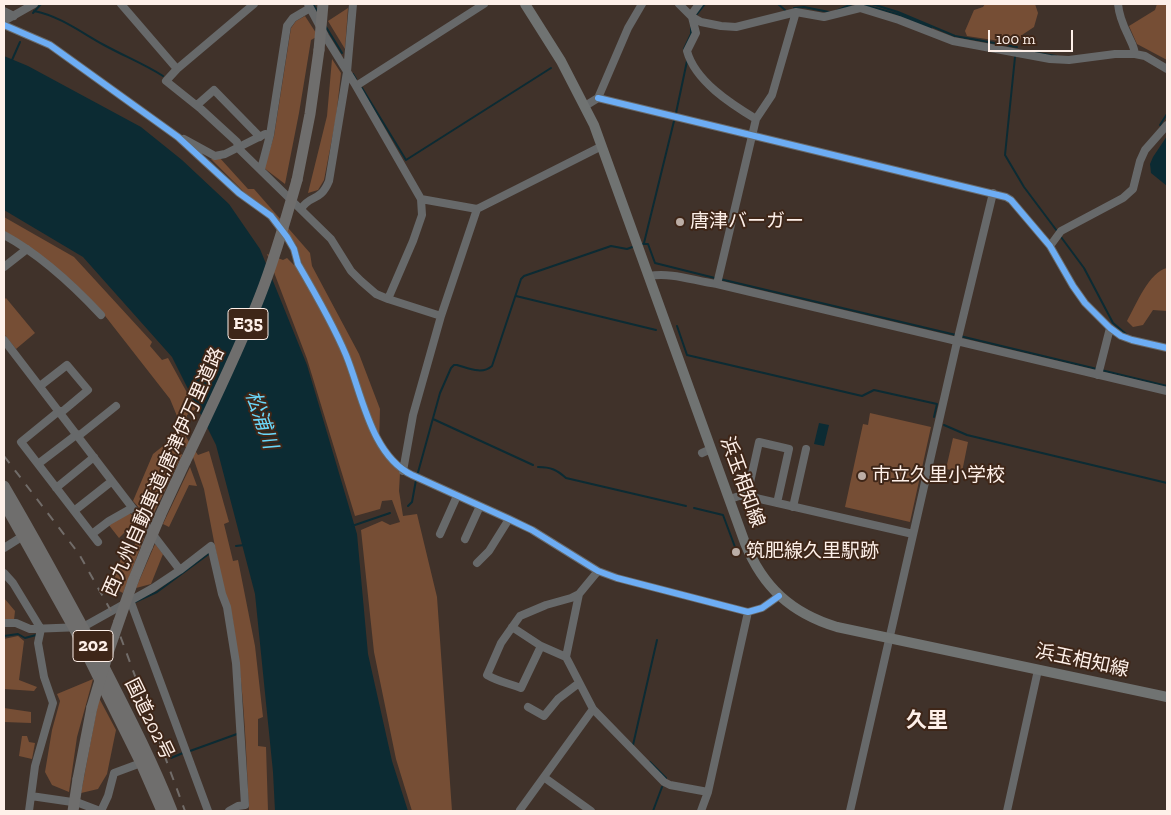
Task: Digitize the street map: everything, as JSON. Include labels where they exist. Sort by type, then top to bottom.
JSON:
[{"type":"highway","name":"西九州自動車道;唐津伊万里道路","points":[[73,811],[92,707],[108,650],[147,546],[232,362],[260,296],[286,220],[297,180],[310,114],[322,4]]},
{"type":"highway","name":"国道202号","points":[[4,486],[31,531],[78,627],[162,811]]},
{"type":"highway","name":"国道202号","points":[[4,503],[78,627],[144,744],[172,811]]},
{"type":"main road","name":"浜玉相知線","points":[[524,4],[547,38],[585,106],[602,146],[649,276],[706,451],[730,500],[753,562],[764,579],[779,596],[800,611],[826,624],[1167,697]]},
{"type":"street","points":[[34,4],[4,23],[50,45],[178,137],[239,193],[271,216],[294,249],[298,264],[346,353],[371,426],[398,467],[403,471],[532,530],[598,571],[617,578],[748,612],[762,608],[779,596]]},
{"type":"street","points":[[120,4],[177,69]]},
{"type":"street","points":[[254,4],[177,69],[166,81],[197,105],[237,142],[238,148],[331,238],[360,282],[388,300],[441,316]]},
{"type":"street","points":[[301,209],[307,201],[323,193],[329,182],[347,72],[353,4]]},
{"type":"street","points":[[356,86],[484,4]]},
{"type":"street","points":[[585,106],[598,98],[628,28],[642,4]]},
{"type":"street","points":[[678,4],[701,22],[736,27],[796,12],[824,17],[853,9],[869,10],[953,41],[1050,59],[1069,60],[1115,54],[1135,54],[1145,56],[1167,69]]},
{"type":"street","points":[[699,4],[692,16],[696,33],[687,51],[696,71],[711,86],[756,119]]},
{"type":"street","points":[[1118,4],[1119,13],[1134,47],[1135,54]]},
{"type":"street","points":[[261,169],[270,136],[287,26],[293,18],[309,6],[421,199],[422,215],[388,300]]},
{"type":"street","points":[[4,11],[14,16]]},
{"type":"street","points":[[718,281],[754,135],[756,119],[772,95],[796,12]]},
{"type":"street","points":[[197,105],[214,90],[260,137]]},
{"type":"street","points":[[598,98],[993,193],[1011,200],[1050,246],[1085,303],[1110,328],[1121,336],[1132,340],[1167,348]]},
{"type":"street","points":[[1050,246],[1059,233],[1123,198],[1133,189],[1140,161],[1145,150],[1167,125]]},
{"type":"street","points":[[178,137],[190,140],[215,156],[225,154],[265,134],[270,136]]},
{"type":"street","points":[[421,199],[477,209],[602,146]]},
{"type":"street","points":[[850,811],[993,193]]},
{"type":"street","points":[[403,471],[414,415],[441,316],[477,209]]},
{"type":"street","points":[[4,235],[52,268],[101,314]]},
{"type":"street","points":[[4,267],[27,249]]},
{"type":"street","points":[[649,276],[665,274],[698,282],[718,281],[1099,371],[1167,391]]},
{"type":"street","points":[[1099,371],[1110,328]]},
{"type":"street","points":[[4,340],[180,570]]},
{"type":"street","points":[[40,386],[67,365],[88,390],[63,411],[58,411],[21,442],[98,542]]},
{"type":"street","points":[[38,464],[76,435],[81,434],[116,406]]},
{"type":"street","points":[[747,496],[760,442],[789,449],[777,503]]},
{"type":"street","points":[[793,507],[806,449]]},
{"type":"street","points":[[56,488],[94,457]]},
{"type":"street","points":[[74,511],[112,482]]},
{"type":"street","points":[[440,534],[456,496]]},
{"type":"street","points":[[730,500],[739,496],[747,496],[913,534]]},
{"type":"street","points":[[465,539],[480,506]]},
{"type":"street","points":[[92,534],[109,521],[132,508]]},
{"type":"street","points":[[477,563],[489,551],[509,519]]},
{"type":"street","points":[[4,548],[23,536]]},
{"type":"street","points":[[4,623],[41,629],[78,627],[154,588],[211,546],[222,594],[227,607],[236,663],[242,728],[245,805],[228,811]]},
{"type":"street","points":[[541,646],[520,688],[505,682],[499,682],[487,675],[501,643],[520,616],[579,594],[598,571]]},
{"type":"street","points":[[4,573],[13,583],[41,629],[38,643],[44,677],[53,703],[35,766],[29,811]]},
{"type":"street","points":[[566,657],[579,594]]},
{"type":"street","points":[[130,600],[208,811]]},
{"type":"street","points":[[701,811],[708,792],[748,612]]},
{"type":"street","points":[[512,627],[541,646],[566,657],[593,709],[664,782],[670,785],[708,792]]},
{"type":"street","points":[[1007,811],[1038,670]]},
{"type":"street","points":[[528,707],[544,716],[558,698],[579,682]]},
{"type":"street","points":[[520,810],[545,778],[593,709]]},
{"type":"street","points":[[31,796],[79,803],[100,811],[108,796],[114,773],[141,763]]},
{"type":"street","points":[[545,778],[591,811]]},
{"type":"shaded area","points":[[985,4],[1035,4],[1038,13],[1034,27],[1022,35],[1019,44],[967,36],[965,31],[974,10],[983,7]]},
{"type":"shaded area","points":[[1157,4],[1167,4],[1167,60],[1137,44],[1129,26],[1155,10]]},
{"type":"shaded area","points":[[348,8],[345,49],[328,21]]},
{"type":"shaded area","points":[[305,16],[318,36],[311,40],[285,184],[264,168],[274,136],[291,28],[296,21]]},
{"type":"shaded area","points":[[332,59],[341,73],[336,118],[324,180],[318,190],[308,193],[327,116]]},
{"type":"shaded area","points":[[219,157],[248,189],[254,189],[310,253],[312,266],[359,354],[380,409],[379,445],[400,473],[399,491],[403,516],[417,514],[437,597],[452,811],[412,811],[396,759],[374,652],[361,530],[382,521],[390,525],[400,522],[392,500],[382,501],[380,509],[355,516],[307,359],[267,254],[283,260],[287,258],[297,268],[302,264],[297,246],[269,210],[250,198],[211,159]]},
{"type":"shaded area","points":[[4,217],[74,257],[152,342],[150,346],[162,360],[168,358],[196,409],[187,415],[186,437],[198,455],[209,451],[229,522],[224,524],[233,561],[238,560],[255,646],[263,717],[258,719],[258,746],[266,747],[268,811],[249,811],[243,702],[232,615],[224,594],[204,489],[193,457],[177,435],[177,416],[170,399],[102,312],[4,233]]},
{"type":"shaded area","points":[[1167,268],[1167,311],[1153,310],[1143,325],[1133,327],[1127,321],[1139,298],[1154,276]]},
{"type":"shaded area","points":[[6,298],[35,333],[16,349],[4,334],[4,300]]},
{"type":"shaded area","points":[[870,413],[931,427],[910,522],[845,507],[863,424],[868,425]]},
{"type":"shaded area","points":[[953,438],[968,442],[962,472],[946,469]]},
{"type":"shaded area","points":[[168,442],[176,446],[182,455],[151,519],[133,501],[153,454]]},
{"type":"shaded area","points":[[190,467],[197,486],[189,485],[169,527],[163,524]]},
{"type":"shaded area","points":[[129,512],[139,523],[135,531],[128,529],[119,538],[108,524]]},
{"type":"shaded area","points":[[138,536],[144,538],[123,593],[115,589],[112,582],[123,553],[133,549]]},
{"type":"shaded area","points":[[155,544],[163,554],[151,584],[136,588]]},
{"type":"shaded area","points":[[4,598],[15,611],[14,620],[4,620]]},
{"type":"shaded area","points":[[18,636],[24,641],[19,680],[37,687],[34,691],[4,689],[4,639]]},
{"type":"shaded area","points":[[93,679],[77,737],[69,792],[52,785],[45,772],[52,730],[60,701],[57,694]]},
{"type":"shaded area","points":[[99,698],[116,730],[107,774],[98,789],[81,793]]},
{"type":"shaded area","points":[[4,708],[31,712],[31,723],[4,722]]},
{"type":"shaded area","points":[[22,736],[27,736],[29,742],[35,743],[32,759],[19,756]]},
{"type":"water","name":"松浦川","points":[[4,56],[28,66],[141,127],[182,160],[229,204],[260,249],[307,365],[357,534],[368,654],[392,761],[408,811],[275,811],[273,772],[255,594],[216,445],[172,357],[83,257],[4,210]]},
{"type":"water","points":[[1167,136],[1167,186],[1151,173],[1150,164]]},
{"type":"water","points":[[819,423],[829,425],[824,446],[814,444]]},
{"type":"waterway","points":[[33,13],[41,4]]},
{"type":"waterway","points":[[313,4],[318,12]]},
{"type":"waterway","points":[[697,14],[705,4]]},
{"type":"waterway","points":[[778,4],[785,10]]},
{"type":"waterway","points":[[836,11],[852,4]]},
{"type":"waterway","points":[[861,4],[897,14],[931,28]]},
{"type":"waterway","points":[[872,4],[898,12],[955,36],[1017,47]]},
{"type":"waterway","points":[[794,8],[804,7],[829,12]]},
{"type":"waterway","points":[[34,11],[62,21],[163,76]]},
{"type":"waterway","points":[[326,27],[342,53]]},
{"type":"waterway","points":[[684,49],[691,34],[691,28]]},
{"type":"waterway","points":[[12,60],[20,42]]},
{"type":"waterway","points":[[1031,52],[1056,56]]},
{"type":"waterway","points":[[1015,57],[1005,155],[1024,187],[1057,231]]},
{"type":"waterway","points":[[676,113],[687,61]]},
{"type":"waterway","points":[[362,88],[406,160],[551,68]]},
{"type":"waterway","points":[[353,74],[356,79]]},
{"type":"waterway","points":[[1160,125],[1167,114]]},
{"type":"waterway","points":[[644,243],[674,121]]},
{"type":"waterway","points":[[1061,237],[1084,268],[1113,323],[1126,334]]},
{"type":"waterway","points":[[642,244],[648,244],[655,263],[715,278]]},
{"type":"waterway","points":[[417,476],[440,393],[451,368],[457,365],[470,369],[484,370],[492,366],[521,279],[524,276],[611,246],[627,249],[635,246]]},
{"type":"waterway","points":[[720,279],[956,335]]},
{"type":"waterway","points":[[516,296],[656,330]]},
{"type":"waterway","points":[[677,326],[687,355],[862,396],[874,390],[937,404],[934,417]]},
{"type":"waterway","points":[[960,336],[1097,369]]},
{"type":"waterway","points":[[1101,370],[1167,386]]},
{"type":"waterway","points":[[433,419],[533,465]]},
{"type":"waterway","points":[[944,425],[967,435],[1167,483]]},
{"type":"waterway","points":[[538,467],[554,470],[566,478],[686,506]]},
{"type":"waterway","points":[[408,506],[412,502],[416,480]]},
{"type":"waterway","points":[[694,508],[723,515],[735,547]]},
{"type":"waterway","points":[[352,526],[390,513]]},
{"type":"waterway","points":[[236,546],[244,545]]},
{"type":"waterway","points":[[135,602],[157,592],[210,553]]},
{"type":"waterway","points":[[4,636],[18,634],[25,638],[36,635]]},
{"type":"waterway","points":[[633,745],[657,640]]},
{"type":"waterway","points":[[190,751],[237,734]]},
{"type":"waterway","points":[[171,758],[183,753]]},
{"type":"waterway","points":[[650,762],[666,778]]},
{"type":"waterway","points":[[653,811],[662,787]]},
{"type":"railway","points":[[4,456],[79,554],[111,611],[185,811]]},
{"type":"cycle path","points":[[4,25],[50,45],[178,137],[239,193],[271,216],[294,249],[298,264],[346,355],[377,439],[398,466],[412,475],[532,530],[598,571],[617,578],[748,612],[762,608],[779,596]]},
{"type":"cycle path","points":[[598,98],[1006,197],[1011,200],[1050,246],[1085,303],[1110,328],[1121,336],[1132,340],[1167,348]]},
{"type":"place","name":"唐津バーガー","points":[[680,222]]},
{"type":"place","name":"市立久里小学校","points":[[862,476]]},
{"type":"place","name":"筑肥線久里駅跡","points":[[736,552]]},
{"type":"district","name":"久里","points":[[927,721]]}]
